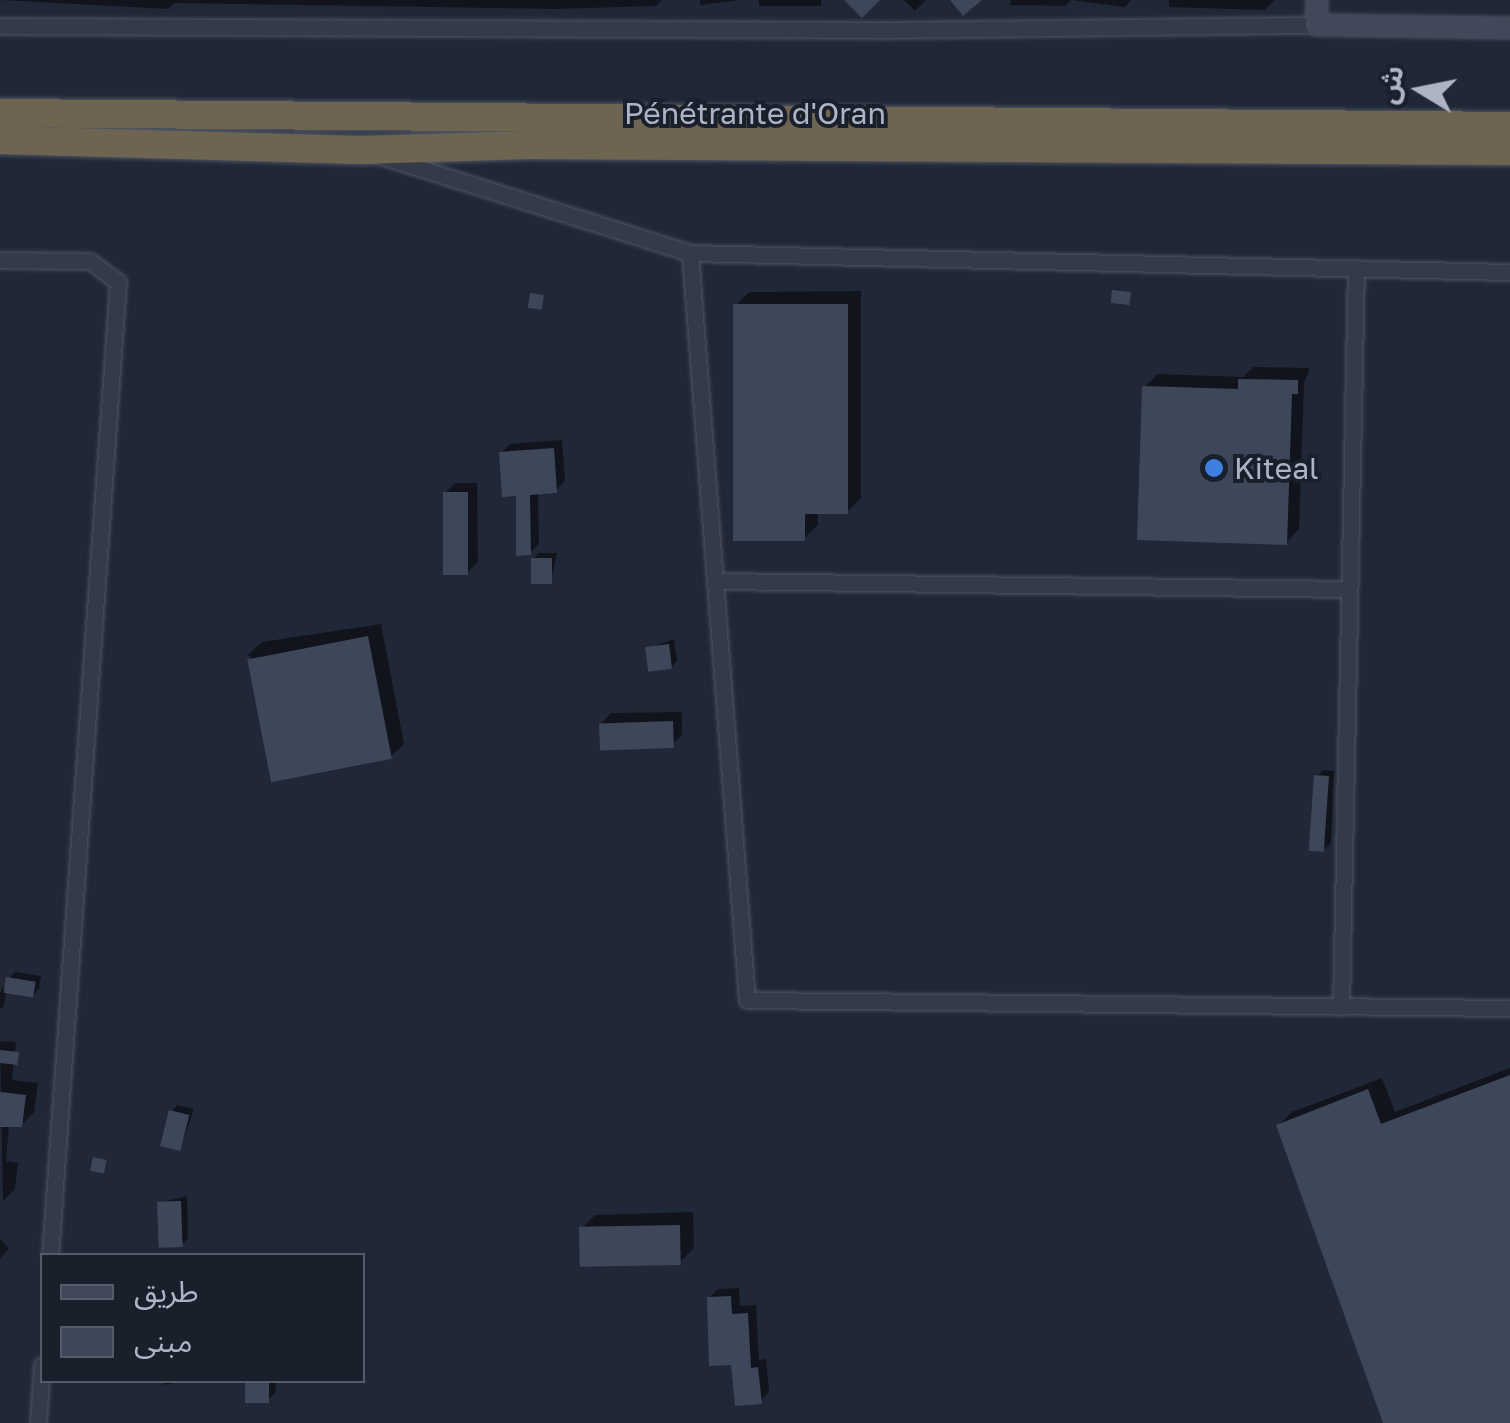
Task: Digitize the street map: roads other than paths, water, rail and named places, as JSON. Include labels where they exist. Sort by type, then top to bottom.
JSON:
[{"type":"highway","name":"Pénétrante d'Oran","points":[[0,113],[1510,126]]},
{"type":"highway","name":"Pénétrante d'Oran","points":[[0,140],[361,150],[549,144],[1510,151]]},
{"type":"street","points":[[1316,25],[1317,0]]},
{"type":"street","points":[[0,26],[1510,28]]},
{"type":"street","points":[[361,150],[690,253],[1510,272]]},
{"type":"street","points":[[690,253],[747,1000],[1510,1008]]},
{"type":"street","points":[[0,260],[90,262],[118,282],[50,1253]]},
{"type":"street","points":[[1341,1007],[1356,268]]},
{"type":"street","points":[[714,581],[1350,589]]},
{"type":"street","points":[[38,1423],[41,1383]]},
{"type":"place","name":"Kiteal","points":[[1214,468]]}]
